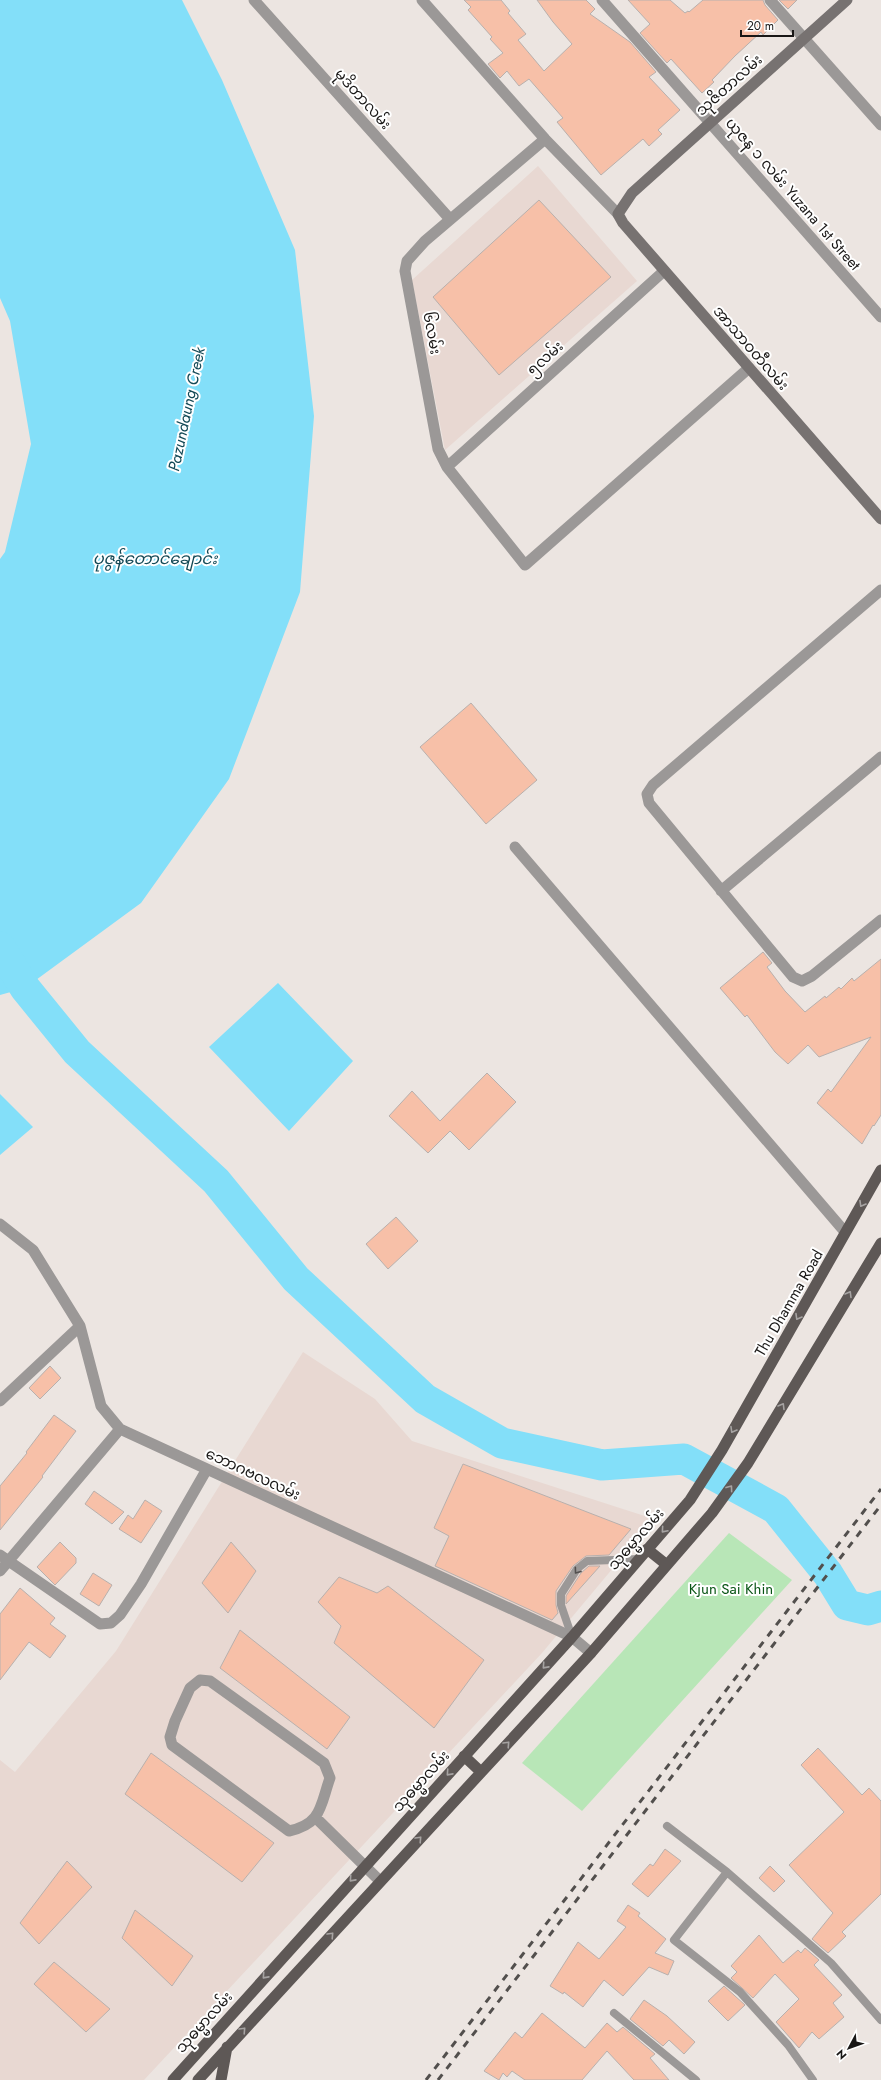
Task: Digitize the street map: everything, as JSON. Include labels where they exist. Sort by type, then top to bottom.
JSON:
[{"type":"main road","name":"သုဇိတာလမ်း","points":[[618,214],[632,193],[847,0]]},
{"type":"main road","name":"အာသာဝတီလမ်း","points":[[618,214],[623,223],[664,271],[881,519]]},
{"type":"main road","name":"Thu Dhamma Road","points":[[690,1500],[722,1450],[881,1170]]},
{"type":"main road","points":[[198,2080],[591,1653],[712,1513],[748,1463],[881,1243]]},
{"type":"main road","name":"သုဓမ္မာလမ်း","points":[[173,2080],[364,1866],[572,1637],[690,1500]]},
{"type":"main road","points":[[647,1549],[667,1565]]},
{"type":"main road","points":[[464,1756],[481,1772]]},
{"type":"main road","points":[[221,2080],[228,2046]]},
{"type":"street","name":"မုဒိတာလမ်း","points":[[254,0],[449,218]]},
{"type":"street","points":[[422,0],[545,139],[618,214]]},
{"type":"street","name":"ယုဇန ၁ လမ်း Yuzana 1st Street","points":[[602,0],[881,317]]},
{"type":"street","points":[[770,0],[881,125]]},
{"type":"street","name":"၆လမ်း","points":[[545,139],[424,240],[407,261],[405,271],[438,449],[447,468],[525,565],[749,368]]},
{"type":"street","name":"၅လမ်း","points":[[447,468],[664,271]]},
{"type":"street","points":[[881,590],[652,785],[647,794],[649,802],[793,977],[802,981],[812,976],[881,920]]},
{"type":"street","points":[[721,891],[881,757]]},
{"type":"street","points":[[514,847],[846,1232]]},
{"type":"street","name":"ဘောဂဗလလမ်း","points":[[0,1224],[33,1250],[80,1326],[101,1406],[120,1430],[572,1637],[591,1653]]},
{"type":"street","points":[[0,1401],[80,1326]]},
{"type":"street","points":[[0,1571],[4,1558],[120,1430]]},
{"type":"street","points":[[4,1558],[100,1624],[110,1623],[120,1615],[141,1584],[207,1469]]},
{"type":"street","points":[[200,1680],[210,1681],[324,1763],[330,1778],[316,1818],[304,1828],[289,1831],[172,1745],[170,1737],[175,1721],[190,1688],[200,1680]]},
{"type":"street","points":[[316,1818],[380,1881]]},
{"type":"lane","points":[[572,1637],[561,1605],[562,1594],[577,1569],[587,1561],[639,1559]]},
{"type":"lane","points":[[667,1826],[727,1872],[831,1963],[881,2020]]},
{"type":"lane","points":[[727,1872],[674,1940],[740,1992],[788,2045],[813,2080]]},
{"type":"lane","points":[[614,2013],[696,2080]]},
{"type":"shaded area","points":[[538,166],[637,281],[445,450],[412,280]]},
{"type":"shaded area","points":[[303,1352],[375,1399],[412,1441],[654,1519],[542,1653],[144,2080],[0,2080],[0,1760],[15,1772],[116,1651]]},
{"type":"green space","name":"Kjun Sai Khin","points":[[729,1533],[792,1580],[582,1811],[522,1763]]},
{"type":"water","name":"ပုဇွန်တောင်ချောင်း","points":[[0,0],[182,0],[222,80],[295,250],[314,416],[300,592],[229,779],[141,903],[25,988],[0,995],[0,559],[5,552],[31,444],[10,321],[0,298]]},
{"type":"water","points":[[278,983],[353,1061],[289,1131],[209,1047]]},
{"type":"water","points":[[0,1094],[33,1127],[0,1155]]},
{"type":"building","points":[[464,0],[501,0],[510,11],[508,13],[526,34],[518,40],[544,71],[572,44],[537,0],[586,0],[595,9],[590,14],[630,42],[656,72],[649,77],[680,110],[658,130],[662,134],[649,146],[643,139],[601,175],[557,122],[563,118],[529,79],[519,86],[507,71],[500,78],[488,64],[503,53],[490,39],[492,37],[468,10],[471,7]]},
{"type":"building","points":[[628,0],[670,0],[685,13],[688,11],[689,12],[703,0],[763,0],[765,5],[778,20],[763,35],[761,32],[735,56],[712,80],[714,82],[702,93],[671,59],[667,63],[640,33],[650,24]]},
{"type":"building","points":[[779,0],[797,0],[788,9]]},
{"type":"building","points":[[539,200],[611,277],[499,375],[433,297]]},
{"type":"building","points":[[471,703],[537,780],[486,824],[420,747]]},
{"type":"building","points":[[763,952],[772,963],[767,967],[785,991],[805,1012],[839,987],[841,989],[852,978],[854,981],[881,959],[881,1115],[874,1126],[873,1125],[862,1144],[817,1103],[828,1089],[831,1092],[871,1037],[819,1057],[808,1045],[788,1064],[775,1052],[747,1015],[745,1017],[720,988]]},
{"type":"building","points":[[487,1073],[516,1102],[469,1150],[450,1131],[428,1153],[389,1116],[412,1091],[440,1121]]},
{"type":"building","points":[[396,1217],[418,1241],[388,1269],[366,1244]]},
{"type":"building","points":[[50,1366],[61,1378],[40,1399],[29,1388]]},
{"type":"building","points":[[54,1415],[76,1431],[42,1476],[43,1477],[0,1530],[0,1486],[27,1453],[26,1452]]},
{"type":"building","points":[[463,1464],[631,1529],[609,1555],[586,1556],[573,1566],[556,1591],[556,1605],[558,1613],[552,1620],[435,1566],[449,1536],[434,1528]]},
{"type":"building","points":[[94,1491],[124,1512],[112,1524],[85,1504]]},
{"type":"building","points":[[145,1500],[162,1511],[141,1543],[119,1529],[128,1515],[133,1519]]},
{"type":"building","points":[[60,1542],[76,1558],[76,1563],[55,1585],[37,1567]]},
{"type":"building","points":[[231,1542],[256,1571],[228,1613],[202,1583]]},
{"type":"building","points":[[589,1566],[600,1566],[566,1604],[566,1596],[581,1573]]},
{"type":"building","points":[[93,1573],[112,1585],[99,1606],[80,1594]]},
{"type":"building","points":[[339,1577],[377,1593],[388,1586],[484,1660],[434,1728],[334,1643],[341,1626],[318,1602]]},
{"type":"building","points":[[20,1588],[55,1618],[50,1624],[66,1636],[50,1658],[29,1642],[0,1680],[0,1614]]},
{"type":"building","points":[[240,1630],[350,1717],[327,1749],[220,1668]]},
{"type":"building","points":[[818,1748],[862,1795],[869,1788],[881,1801],[881,1894],[842,1932],[846,1936],[828,1953],[812,1939],[833,1913],[789,1865],[844,1812],[801,1765]]},
{"type":"building","points":[[151,1753],[274,1843],[242,1882],[125,1794]]},
{"type":"building","points":[[665,1849],[681,1861],[648,1897],[632,1884],[650,1864],[653,1866]]},
{"type":"building","points":[[67,1861],[92,1887],[39,1944],[20,1923]]},
{"type":"building","points":[[770,1866],[785,1881],[774,1892],[759,1878]]},
{"type":"building","points":[[628,1905],[640,1913],[638,1916],[666,1939],[655,1953],[674,1961],[668,1975],[649,1967],[623,1996],[604,1980],[583,2007],[564,1992],[563,1994],[550,1986],[578,1942],[599,1959],[626,1927],[617,1921]]},
{"type":"building","points":[[135,1910],[193,1956],[172,1986],[122,1938]]},
{"type":"building","points":[[759,1935],[783,1963],[798,1950],[801,1953],[805,1948],[819,1960],[814,1965],[842,1995],[833,2003],[844,2017],[819,2039],[812,2032],[799,2048],[776,2022],[799,1999],[775,1974],[753,1998],[731,1978],[737,1972],[731,1966]]},
{"type":"building","points":[[54,1962],[110,2009],[86,2032],[34,1984]]},
{"type":"building","points":[[724,1986],[745,2005],[728,2021],[708,2001]]},
{"type":"building","points":[[644,2000],[667,2016],[695,2042],[684,2054],[669,2040],[663,2046],[630,2019]]},
{"type":"building","points":[[542,2013],[585,2048],[607,2023],[617,2032],[623,2027],[655,2054],[650,2058],[669,2080],[634,2080],[607,2051],[582,2080],[525,2080],[512,2071],[507,2077],[503,2073],[499,2080],[484,2071],[515,2032],[522,2038]]},
{"type":"waterway","points":[[0,947],[25,988],[77,1052],[216,1181],[296,1279],[425,1399],[502,1443],[602,1465],[684,1459],[776,1509],[828,1574],[847,1605],[868,1610],[881,1606]]},
{"type":"railway","points":[[426,2080],[881,1489]]},
{"type":"railway","points":[[438,2080],[881,1505]]},
{"type":"water label","name":"Pazundaung Creek","points":[[186,409]]}]
